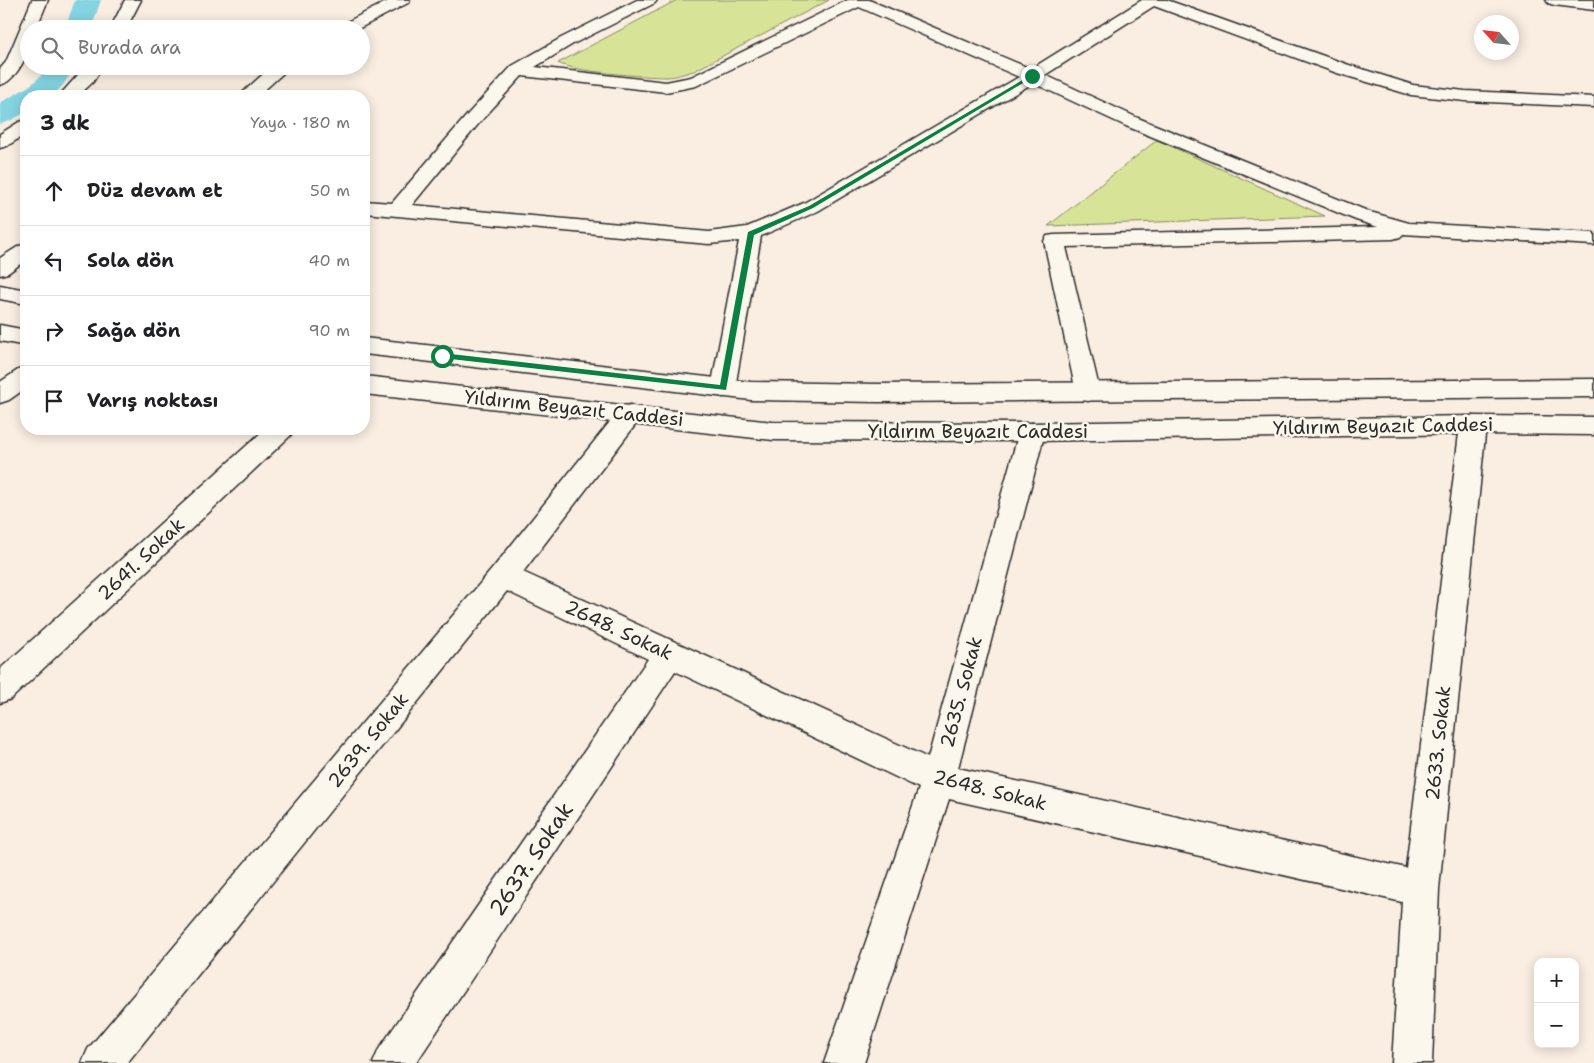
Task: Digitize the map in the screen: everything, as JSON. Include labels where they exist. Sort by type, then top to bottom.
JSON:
[{"type":"street","points":[[32,20],[40,0]]},
{"type":"street","points":[[363,20],[402,0]]},
{"type":"street","points":[[398,209],[474,118],[518,70],[567,41],[649,0]]},
{"type":"street","points":[[370,207],[709,238],[751,234],[811,207],[1032,76],[1152,0],[1342,69],[1410,90],[1465,96],[1594,102]]},
{"type":"street","points":[[1554,0],[1594,5]]},
{"type":"street","points":[[518,70],[666,87],[696,81],[858,1],[1032,76],[1132,122],[1363,216],[1408,229],[1594,239]]},
{"type":"street","points":[[124,20],[136,2]]},
{"type":"street","points":[[0,80],[14,63],[20,48]]},
{"type":"street","points":[[75,90],[90,75]]},
{"type":"street","points":[[255,90],[272,75]]},
{"type":"street","points":[[0,142],[20,130]]},
{"type":"street","points":[[1088,392],[1054,242],[1447,232]]},
{"type":"street","points":[[723,388],[751,234]]},
{"type":"street","points":[[0,268],[20,255]]},
{"type":"street","points":[[0,292],[20,296]]},
{"type":"street","points":[[0,333],[20,337]]},
{"type":"street","name":"Yıldırım Beyazıt Caddesi","points":[[370,347],[751,391],[1088,392],[1594,388]]},
{"type":"street","points":[[0,394],[20,380]]},
{"type":"street","name":"Yıldırım Beyazıt Caddesi","points":[[370,386],[630,414],[773,432],[1032,432],[1473,425],[1594,426]]},
{"type":"street","name":"2639. Sokak","points":[[102,1063],[503,576],[630,414]]},
{"type":"street","name":"2633. Sokak","points":[[1412,1063],[1421,890],[1473,425]]},
{"type":"street","name":"2635. Sokak","points":[[844,1063],[938,780],[1032,432]]},
{"type":"street","name":"2641. Sokak","points":[[0,689],[275,435]]},
{"type":"street","name":"2648. Sokak","points":[[503,576],[938,780],[1421,890]]},
{"type":"street","name":"2637. Sokak","points":[[393,1063],[669,654]]},
{"type":"green space","points":[[677,0],[829,0],[694,71],[677,76],[657,77],[611,73],[579,69],[558,63]]},
{"type":"green space","points":[[1157,140],[1325,216],[1048,226]]},
{"type":"waterway","points":[[81,20],[88,0]]},
{"type":"waterway","points":[[42,90],[57,75]]},
{"type":"waterway","points":[[0,115],[20,103]]},
{"type":"route","points":[[442,356],[723,388],[751,234],[811,207],[1032,76]]}]
